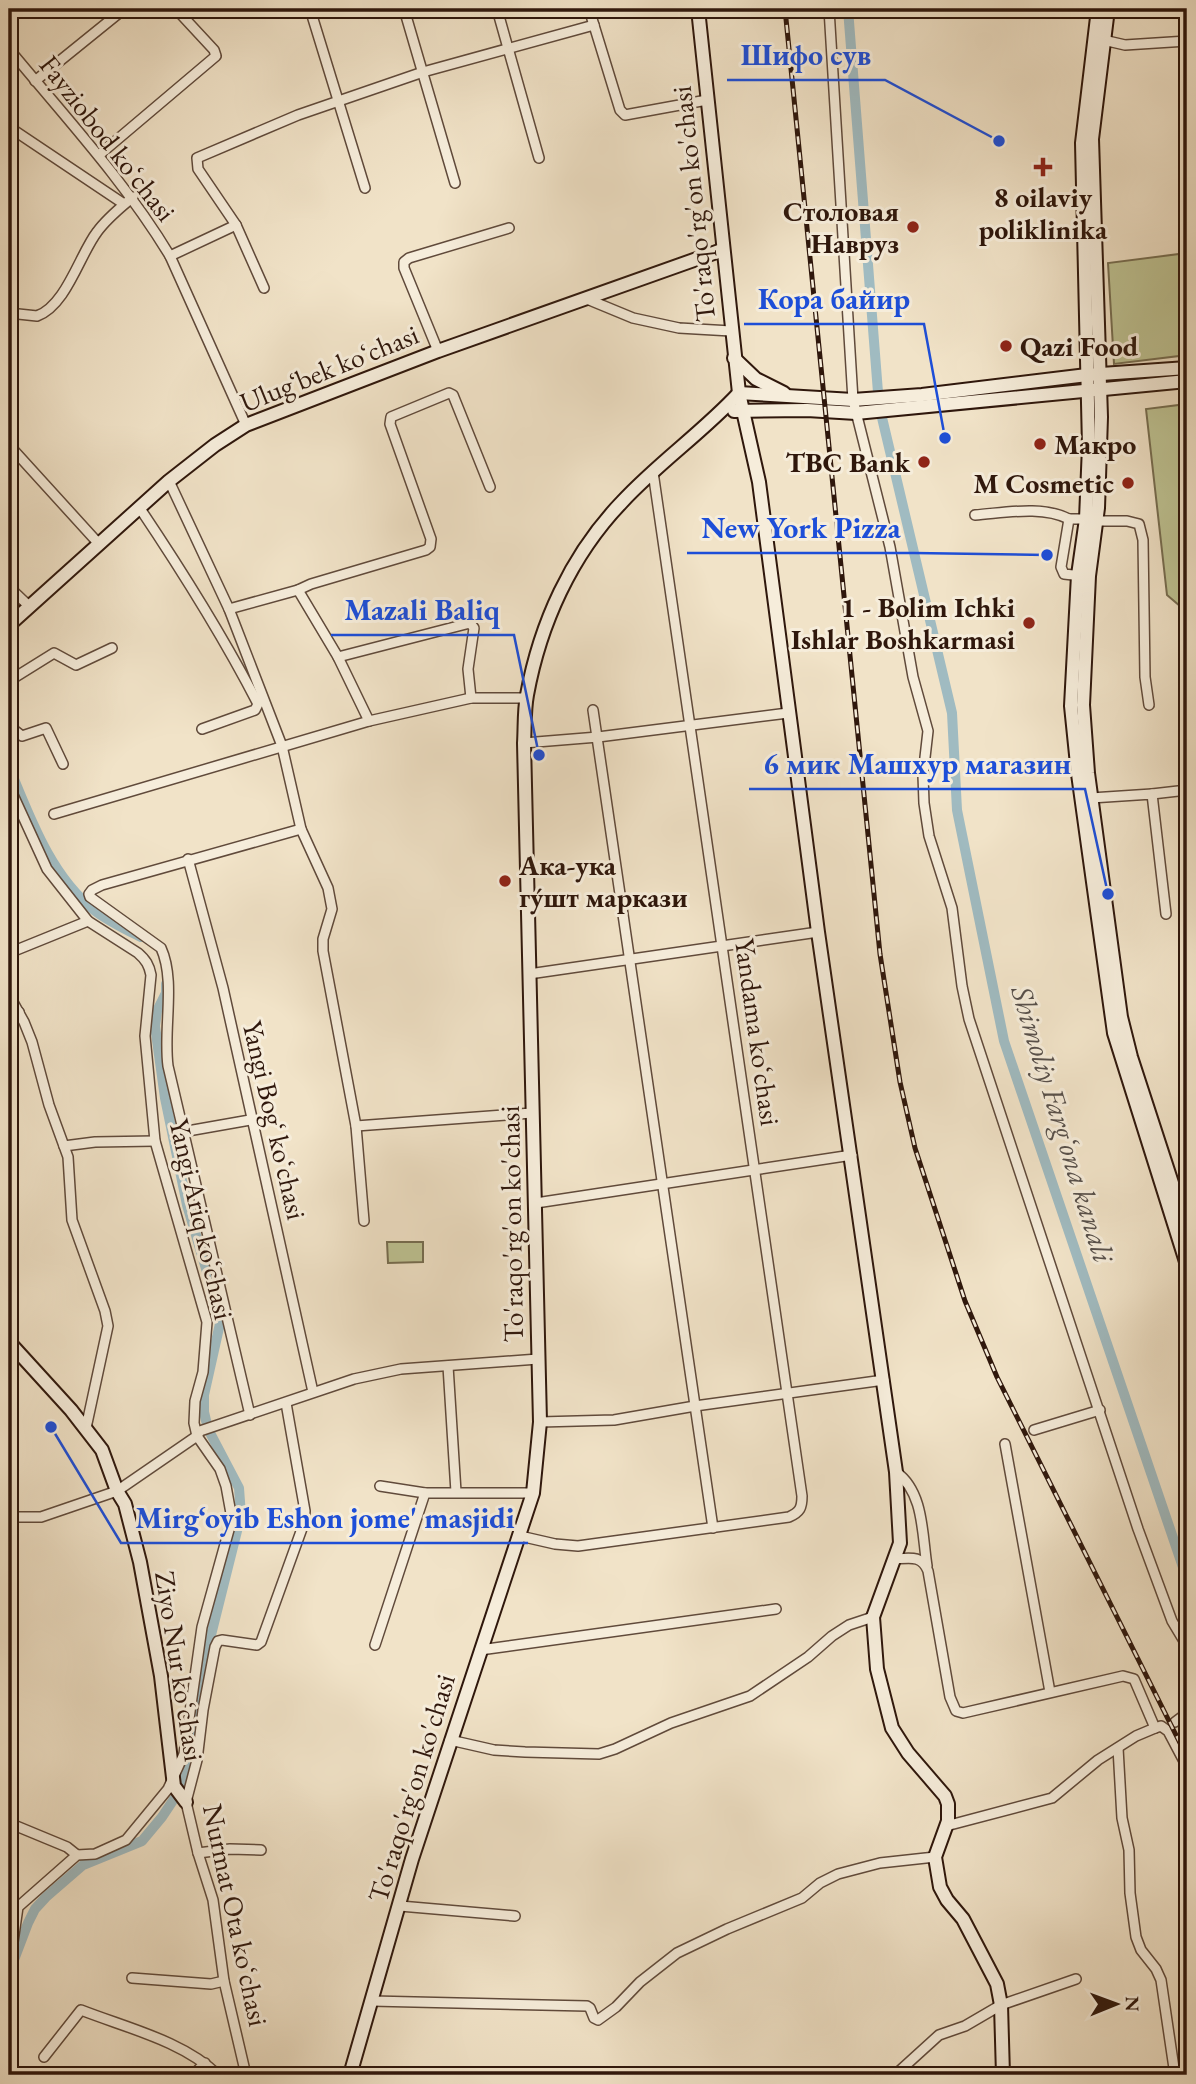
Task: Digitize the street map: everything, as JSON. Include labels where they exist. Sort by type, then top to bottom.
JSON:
[{"type":"main road","name":"To'raqo'rg'on ko'chasi","points":[[698,9],[734,358],[742,410],[759,482],[818,932],[896,1472],[900,1543],[873,1617]]},
{"type":"main road","points":[[1095,417],[1087,390],[1093,375],[1092,139],[1099,39],[1098,9]]},
{"type":"main road","points":[[1099,39],[1108,9]]},
{"type":"main road","name":"Ulugʻbek koʻchasi","points":[[9,625],[169,481],[246,425],[438,351],[722,250]]},
{"type":"main road","points":[[734,358],[757,379],[790,397]]},
{"type":"main road","points":[[897,403],[1093,375],[1187,368]]},
{"type":"main road","points":[[1093,375],[1101,389],[1095,417],[1091,520],[1071,688],[1078,774],[1114,1033],[1187,1229]]},
{"type":"main road","points":[[720,413],[854,406],[1187,381]]},
{"type":"main road","name":"To'raqo'rg'on ko'chasi","points":[[350,2075],[412,1859],[533,1493],[540,1422],[524,743],[526,698],[542,636],[560,592],[598,529],[653,472],[739,393]]},
{"type":"main road","points":[[739,393],[854,406]]},
{"type":"main road","points":[[1083,576],[1083,705],[1091,798],[1121,1017],[1140,1102],[1187,1265]]},
{"type":"main road","name":"Ziyo Nur koʻchasi","points":[[9,1342],[86,1428],[102,1450],[117,1491],[125,1504],[140,1562],[161,1676],[173,1781]]},
{"type":"main road","points":[[873,1617],[877,1669],[892,1728],[908,1753],[944,1796],[948,1811],[946,1826],[935,1857],[940,1886],[947,1900],[963,1919],[993,1973],[1001,2005],[1003,2075]]},
{"type":"main road","points":[[173,1781],[186,1802]]},
{"type":"street","points":[[35,81],[124,9]]},
{"type":"street","points":[[99,155],[216,56],[214,50],[176,9]]},
{"type":"street","points":[[310,9],[365,188]]},
{"type":"street","points":[[404,9],[455,183]]},
{"type":"street","points":[[497,9],[538,158]]},
{"type":"street","points":[[589,9],[620,110],[625,115],[707,100]]},
{"type":"street","points":[[829,9],[854,406],[890,547],[913,677],[928,731],[923,775],[929,836],[952,908],[962,986],[970,1019],[1142,1541],[1172,1621],[1187,1646]]},
{"type":"street","name":"Fayziobod koʻchasi","points":[[170,256],[236,225],[198,169],[197,158],[298,115],[423,72],[594,25]]},
{"type":"street","points":[[1099,39],[1125,45],[1187,41]]},
{"type":"street","name":"Fayziobod koʻchasi","points":[[9,49],[133,197],[170,256],[246,425]]},
{"type":"street","points":[[9,127],[124,204]]},
{"type":"street","points":[[9,313],[37,316],[49,308],[62,293],[96,232],[133,197]]},
{"type":"street","points":[[236,225],[264,288]]},
{"type":"street","points":[[438,351],[404,268],[404,262],[408,258],[509,228]]},
{"type":"street","points":[[587,299],[633,318],[679,328],[731,331]]},
{"type":"street","points":[[229,609],[298,590],[430,547],[431,540],[390,424],[391,417],[400,411],[449,393],[453,395],[490,487]]},
{"type":"street","points":[[9,446],[99,544]]},
{"type":"street","name":"Yandama koʻchasi","points":[[520,1536],[578,1546],[789,1517],[798,1513],[802,1507],[756,1171],[653,472]]},
{"type":"street","points":[[169,481],[229,609],[282,747],[301,829],[328,888],[332,909],[323,939],[323,951],[356,1126],[364,1221]]},
{"type":"street","points":[[139,507],[184,573],[234,657],[258,705],[255,710],[202,729]]},
{"type":"street","points":[[975,515],[1041,512],[1069,519],[1139,524],[1143,540],[1145,677],[1149,705]]},
{"type":"street","points":[[1069,519],[1060,571],[1083,576]]},
{"type":"street","points":[[9,587],[30,607]]},
{"type":"street","points":[[298,590],[338,657],[369,721]]},
{"type":"street","points":[[338,657],[470,623],[474,628],[468,669],[471,698]]},
{"type":"street","points":[[9,681],[54,653],[76,665],[112,648]]},
{"type":"street","points":[[54,814],[369,721],[471,698],[526,698]]},
{"type":"street","points":[[593,710],[629,961],[665,1184],[713,1528]]},
{"type":"street","points":[[524,743],[598,737],[788,713]]},
{"type":"street","points":[[9,726],[22,736],[46,728],[63,764]]},
{"type":"street","name":"Yangi Ariq koʻchasi","points":[[9,786],[47,869],[88,921],[138,953],[149,967],[151,975],[145,1036],[155,1141],[207,1322],[203,1372],[195,1401],[194,1423],[198,1434]]},
{"type":"street","points":[[1091,798],[1187,790]]},
{"type":"street","points":[[1153,794],[1166,914]]},
{"type":"street","points":[[250,1415],[168,1066],[165,1042],[168,972],[166,960],[161,948],[90,897],[92,890],[102,885],[301,829]]},
{"type":"street","name":"Yangi Bogʻ koʻchasi","points":[[188,859],[223,988],[250,1120],[313,1392]]},
{"type":"street","points":[[9,953],[88,921]]},
{"type":"street","points":[[529,974],[818,932]]},
{"type":"street","points":[[9,995],[32,1042],[49,1105],[64,1146],[70,1169],[72,1220],[108,1326],[86,1428]]},
{"type":"street","points":[[9,1017],[19,1012]]},
{"type":"street","points":[[356,1126],[532,1114]]},
{"type":"street","points":[[182,1132],[250,1120]]},
{"type":"street","points":[[64,1146],[95,1142],[155,1141]]},
{"type":"street","points":[[536,1203],[852,1155]]},
{"type":"street","points":[[9,1517],[41,1517],[117,1491],[213,1426],[354,1379],[401,1369],[538,1359]]},
{"type":"street","points":[[448,1366],[456,1492]]},
{"type":"street","points":[[540,1422],[614,1420],[884,1380]]},
{"type":"street","name":"Nurmat Ota koʻchasi","points":[[246,2075],[224,1981],[213,1900],[186,1802],[198,1760],[203,1710],[215,1647],[218,1641],[222,1640],[257,1645],[261,1642],[304,1523],[304,1498],[286,1403]]},
{"type":"street","points":[[1034,1430],[1100,1410]]},
{"type":"street","points":[[9,1916],[77,1855],[94,1854],[126,1840],[168,1789],[184,1754],[202,1627],[232,1519],[220,1469],[198,1434]]},
{"type":"street","points":[[1005,1444],[1050,1692]]},
{"type":"street","points":[[896,1472],[906,1479],[916,1496],[950,1697],[956,1711],[963,1713],[1123,1675],[1134,1679],[1155,1728]]},
{"type":"street","points":[[380,1486],[425,1493],[533,1493]]},
{"type":"street","points":[[374,1645],[425,1493]]},
{"type":"street","points":[[895,1559],[919,1558],[925,1562],[928,1571]]},
{"type":"street","points":[[480,1650],[776,1609]]},
{"type":"street","points":[[450,1740],[494,1750],[589,1754],[607,1752],[701,1711],[750,1696],[808,1657],[849,1625],[873,1617]]},
{"type":"street","points":[[1175,1721],[1187,1713]]},
{"type":"street","points":[[946,1826],[1052,1798],[1084,1770],[1118,1748],[1161,1726],[1168,1731],[1187,1767]]},
{"type":"street","points":[[1118,1748],[1122,1818],[1129,1850],[1132,1910],[1141,1950],[1161,1980],[1175,2075]]},
{"type":"street","points":[[9,1824],[67,1847],[77,1855]]},
{"type":"street","points":[[198,1853],[230,1849],[261,1850]]},
{"type":"street","points":[[372,2001],[587,2006],[598,2020],[677,1953],[727,1928],[802,1898],[838,1874],[880,1863],[935,1857]]},
{"type":"street","points":[[400,1906],[516,1916]]},
{"type":"street","points":[[9,1954],[18,1907]]},
{"type":"street","points":[[132,1978],[211,1984],[224,1981]]},
{"type":"street","points":[[895,2075],[939,2035],[965,2026],[1001,2005],[1076,1979]]},
{"type":"street","points":[[44,2057],[81,2010],[181,2049],[205,2063],[218,2075]]},
{"type":"street","points":[[192,2075],[205,2063]]},
{"type":"green space","points":[[1187,253],[1187,355],[1114,364],[1108,263]]},
{"type":"green space","points":[[1187,404],[1187,612],[1167,595],[1146,409]]},
{"type":"green space","points":[[387,1242],[423,1242],[423,1262],[388,1263]]},
{"type":"waterway","name":"Shimoliy Fargʻona kanali","points":[[848,9],[879,405],[952,713],[957,810],[1004,1041],[1187,1579]]},
{"type":"waterway","points":[[9,767],[43,844],[65,880],[94,910],[141,937]]},
{"type":"waterway","points":[[9,1973],[28,1923],[35,1909],[46,1897],[83,1865],[142,1841],[178,1793],[188,1770],[209,1643],[241,1515],[239,1488],[208,1429],[204,1412],[204,1395],[221,1319],[187,1205],[165,1098],[155,1026],[157,1011],[166,993],[166,984]]},
{"type":"railway","points":[[785,9],[880,954],[900,1082],[915,1148],[965,1301],[997,1377],[1187,1757]]},
{"type":"place","name":"Шифо сув","points":[[999,141]]},
{"type":"place","name":"8 oilaviy poliklinika","points":[[1043,167]]},
{"type":"place","name":"Столовая Навруз","points":[[913,227]]},
{"type":"place","name":"Qazi Food","points":[[1006,346]]},
{"type":"place","name":"Кора байир","points":[[945,438]]},
{"type":"place","name":"Макро","points":[[1040,444]]},
{"type":"place","name":"TBC Bank","points":[[924,462]]},
{"type":"place","name":"M Cosmetic","points":[[1128,483]]},
{"type":"place","name":"New York Pizza","points":[[1047,555]]},
{"type":"place","name":"1 - Bolim Ichki Ishlar Boshkarmasi","points":[[1029,623]]},
{"type":"place","name":"Mazali Baliq","points":[[539,755]]},
{"type":"place","name":"Ака-ука гу́шт маркази","points":[[505,881]]},
{"type":"place","name":"6 мик Машхур магазин","points":[[1108,894]]},
{"type":"place","name":"Mirg‘oyib Eshon jome' masjidi","points":[[51,1427]]}]
